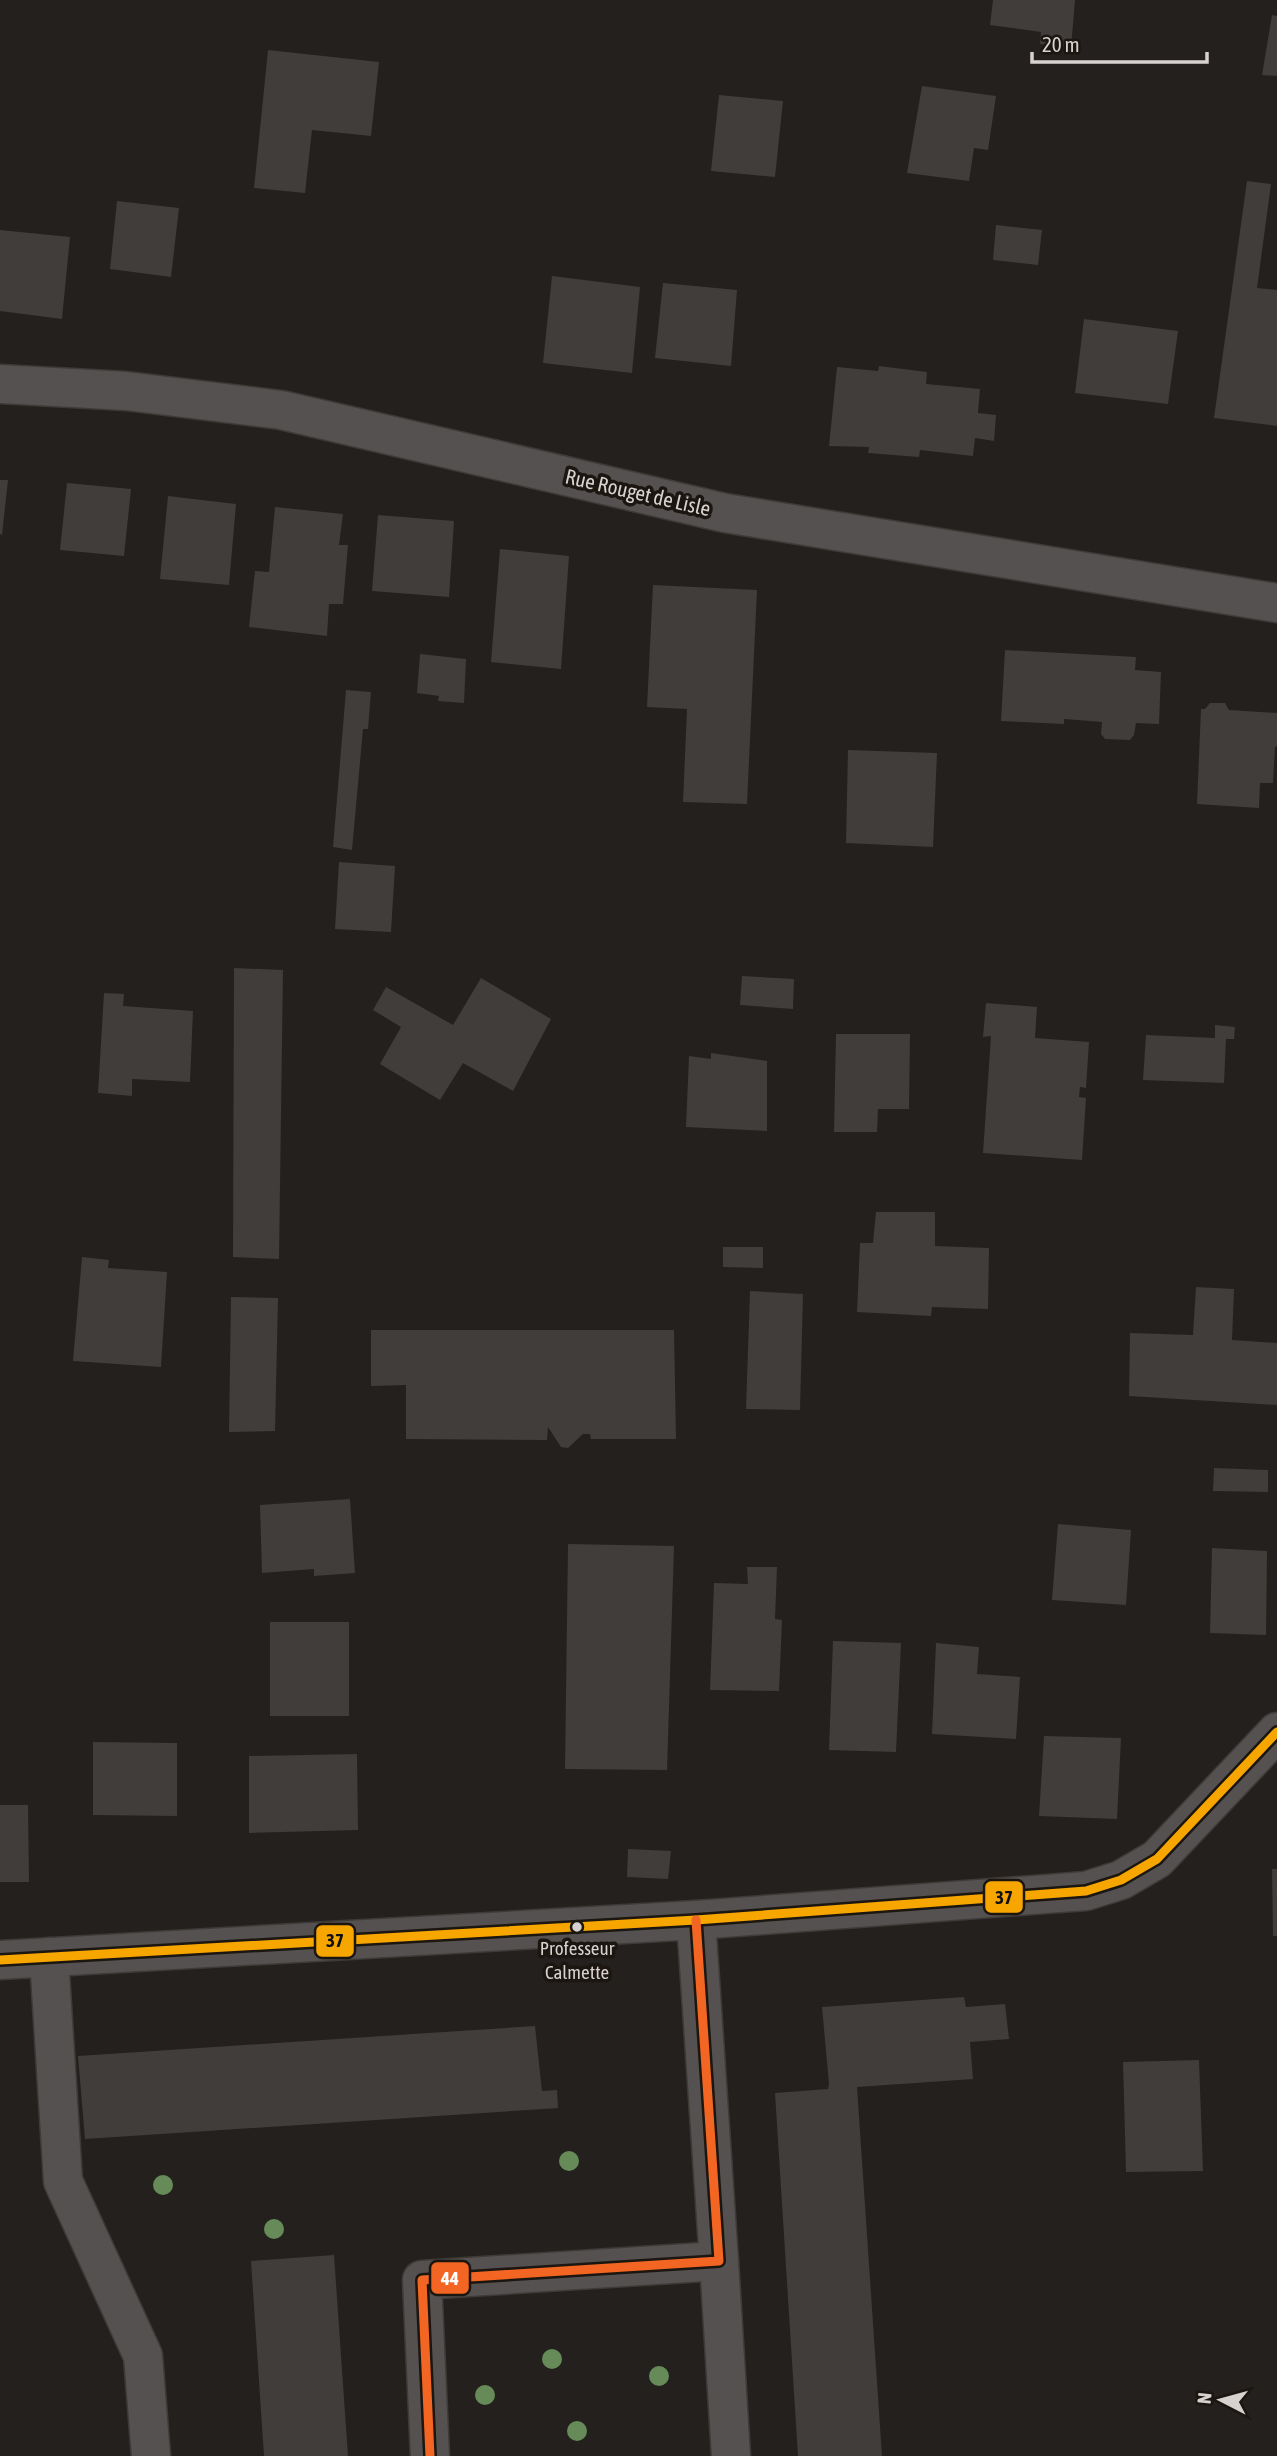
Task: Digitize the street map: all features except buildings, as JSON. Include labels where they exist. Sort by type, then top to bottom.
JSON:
[{"type":"street","name":"Rue Rouget de Lisle","points":[[0,384],[125,391],[281,410],[725,513],[1277,603]]},
{"type":"street","points":[[0,1960],[696,1920],[1086,1891],[1121,1880],[1157,1859],[1277,1732]]},
{"type":"street","points":[[696,1920],[731,2456]]},
{"type":"street","points":[[49,1957],[62,2182],[143,2356],[150,2456]]},
{"type":"street","points":[[430,2456],[422,2280],[719,2262]]},
{"type":"transit line","name":"37","points":[[0,1960],[696,1920],[1086,1891],[1121,1880],[1157,1859],[1277,1732]]},
{"type":"transit line","name":"44","points":[[430,2456],[422,2280],[719,2261],[696,1920]]},
{"type":"place","name":"Professeur Calmette","points":[[577,1927]]}]
